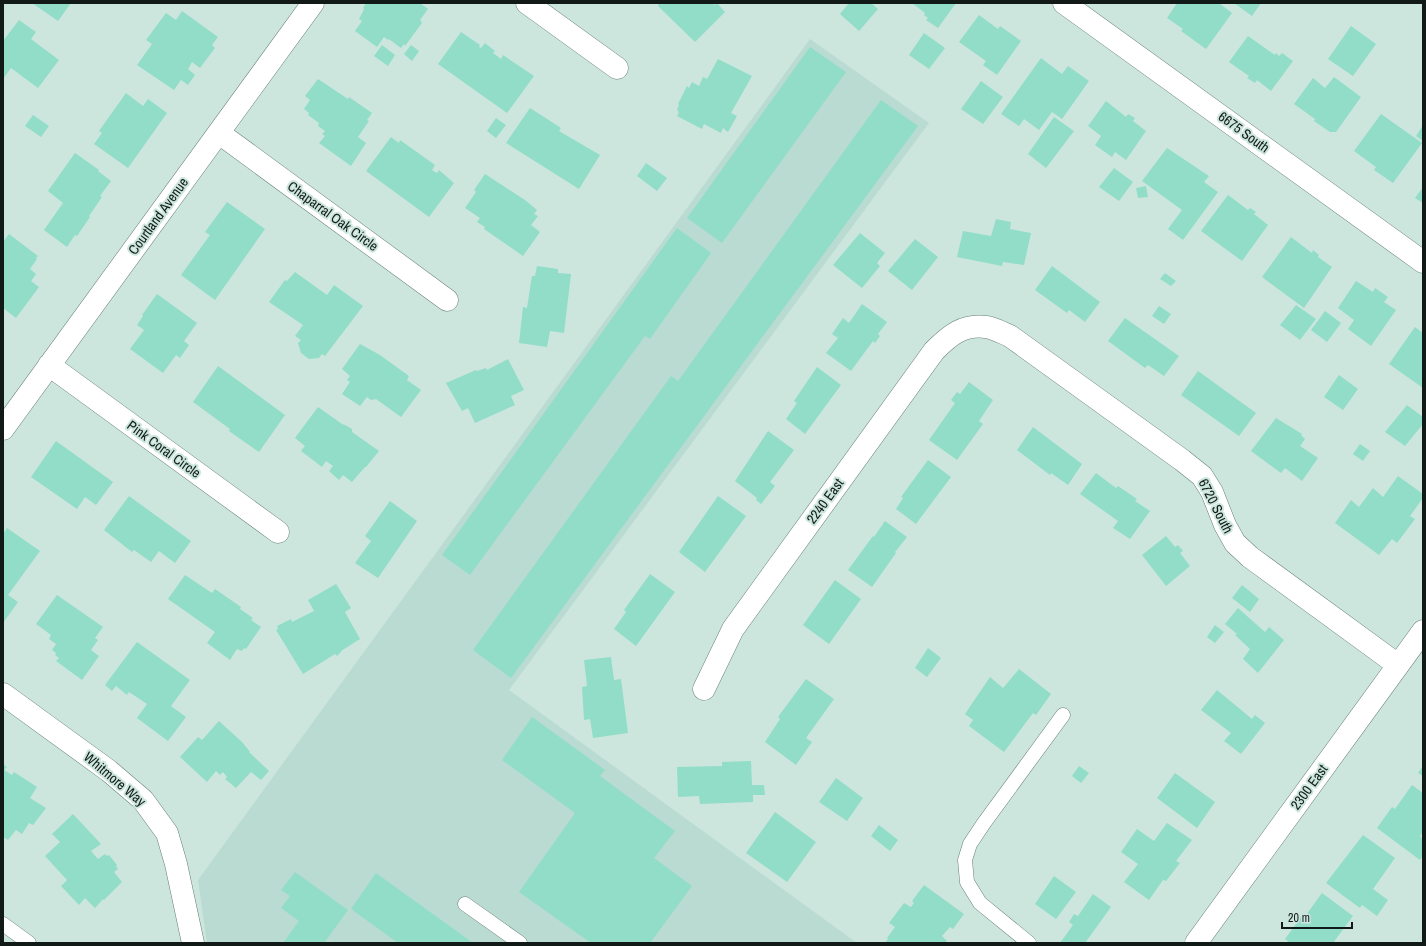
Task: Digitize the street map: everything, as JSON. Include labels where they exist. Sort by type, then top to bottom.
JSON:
[{"type":"street","name":"Courtland Avenue","points":[[3,429],[313,3]]},
{"type":"street","points":[[527,3],[616,68]]},
{"type":"street","name":"6675 South","points":[[1064,3],[1423,262]]},
{"type":"street","name":"Chaparral Oak Circle","points":[[219,133],[447,300]]},
{"type":"street","name":"6720 South","points":[[965,328],[987,327],[1010,336],[1182,460],[1202,476],[1212,492],[1235,543],[1250,558],[1398,665]]},
{"type":"street","name":"2240 East","points":[[704,689],[732,629],[934,351],[948,337],[965,328]]},
{"type":"street","name":"Pink Coral Circle","points":[[49,365],[278,532]]},
{"type":"street","name":"2300 East","points":[[1196,943],[1423,631]]},
{"type":"street","name":"Whitmore Way","points":[[3,694],[110,771],[143,800],[167,833],[176,864],[193,943]]},
{"type":"lane","points":[[1029,943],[980,904],[968,882],[965,860],[970,844],[984,823],[1063,715]]},
{"type":"lane","points":[[465,904],[520,943]]},
{"type":"lane","points":[[3,924],[28,943]]},
{"type":"shaded area","points":[[810,39],[929,123],[509,690],[857,943],[207,943],[198,880]]},
{"type":"building","points":[[32,3],[71,3],[58,21]]},
{"type":"building","points":[[366,3],[420,3],[428,9],[420,20],[422,23],[405,46],[404,44],[401,48],[384,37],[377,47],[355,31],[362,21],[359,19]]},
{"type":"building","points":[[659,3],[712,3],[715,5],[717,3],[725,12],[695,42],[658,6]]},
{"type":"building","points":[[849,3],[871,3],[878,9],[859,31],[840,14]]},
{"type":"building","points":[[912,3],[956,3],[938,28],[926,20],[928,18],[924,15],[925,13]]},
{"type":"building","points":[[1177,3],[1219,3],[1232,13],[1206,49],[1181,31],[1183,29],[1167,18]]},
{"type":"building","points":[[1234,3],[1261,3],[1252,16]]},
{"type":"building","points":[[182,11],[218,37],[212,45],[215,48],[200,68],[192,62],[188,69],[195,75],[188,85],[181,80],[174,90],[137,65],[152,44],[146,40],[166,13],[176,20]]},
{"type":"building","points":[[979,15],[998,29],[1000,26],[1021,41],[997,75],[983,65],[986,61],[959,42]]},
{"type":"building","points":[[19,20],[36,32],[31,39],[59,60],[38,88],[11,68],[3,79],[3,41]]},
{"type":"building","points":[[1351,26],[1376,44],[1353,76],[1328,59]]},
{"type":"building","points":[[461,32],[480,45],[479,47],[481,48],[485,43],[495,51],[493,53],[501,59],[503,55],[534,76],[507,113],[438,64]]},
{"type":"building","points":[[924,33],[945,48],[929,69],[909,55]]},
{"type":"building","points":[[1248,36],[1275,55],[1276,53],[1279,56],[1282,53],[1293,61],[1271,91],[1257,80],[1255,83],[1247,78],[1249,76],[1229,62]]},
{"type":"building","points":[[382,45],[395,55],[388,66],[374,56]]},
{"type":"building","points":[[411,45],[419,51],[412,61],[404,54]]},
{"type":"building","points":[[810,47],[846,72],[722,243],[687,218]]},
{"type":"building","points":[[1041,58],[1062,74],[1068,66],[1089,81],[1062,119],[1052,112],[1039,130],[1024,119],[1019,126],[1001,114]]},
{"type":"building","points":[[718,59],[752,76],[731,113],[737,116],[728,132],[723,128],[721,133],[704,124],[702,129],[677,116],[679,112],[677,110],[678,104],[687,86],[689,88],[692,82],[699,86],[703,77],[707,79]]},
{"type":"building","points":[[1334,77],[1361,97],[1336,132],[1330,132],[1294,104],[1313,78],[1325,88]]},
{"type":"building","points":[[318,79],[348,99],[349,97],[372,113],[367,120],[369,121],[358,137],[366,143],[351,166],[319,143],[325,136],[322,134],[325,131],[318,126],[319,123],[308,115],[309,113],[304,109],[310,100],[305,96]]},
{"type":"building","points":[[981,81],[1003,97],[983,124],[961,109]]},
{"type":"building","points":[[126,93],[143,106],[148,99],[167,113],[128,168],[94,144],[102,133],[99,131]]},
{"type":"building","points":[[881,100],[918,126],[511,678],[473,650],[671,376],[678,381]]},
{"type":"building","points":[[1106,101],[1126,117],[1128,114],[1135,118],[1133,121],[1146,131],[1126,160],[1115,152],[1112,157],[1095,145],[1101,136],[1088,126]]},
{"type":"building","points":[[530,108],[561,128],[559,131],[600,155],[579,189],[506,143]]},
{"type":"building","points":[[1381,114],[1422,143],[1393,183],[1374,170],[1376,167],[1354,151]]},
{"type":"building","points":[[33,115],[49,126],[41,137],[25,126]]},
{"type":"building","points":[[1054,117],[1074,131],[1046,168],[1028,154]]},
{"type":"building","points":[[496,118],[506,125],[496,138],[487,131]]},
{"type":"building","points":[[1423,125],[1423,141],[1416,136]]},
{"type":"building","points":[[391,137],[399,143],[400,140],[435,165],[432,170],[437,173],[439,170],[454,183],[429,217],[366,171]]},
{"type":"building","points":[[1167,148],[1209,176],[1204,182],[1218,192],[1183,240],[1168,229],[1182,210],[1142,181]]},
{"type":"building","points":[[75,153],[99,170],[98,171],[111,181],[100,196],[102,197],[89,216],[90,217],[77,236],[75,235],[67,247],[44,230],[63,203],[48,191]]},
{"type":"building","points":[[646,163],[667,178],[657,191],[637,176]]},
{"type":"building","points":[[1114,168],[1133,182],[1119,201],[1099,187]]},
{"type":"building","points":[[485,174],[525,200],[537,210],[534,214],[538,216],[531,225],[540,232],[523,256],[484,229],[485,227],[477,222],[480,218],[465,208],[476,192],[474,190]]},
{"type":"building","points":[[1146,186],[1148,197],[1138,198],[1136,188]]},
{"type":"building","points":[[1423,187],[1423,203],[1415,198]]},
{"type":"building","points":[[1228,195],[1248,210],[1250,208],[1256,212],[1254,214],[1268,225],[1242,261],[1201,231]]},
{"type":"building","points":[[227,202],[265,229],[215,300],[181,275],[210,235],[205,232]]},
{"type":"building","points":[[996,219],[1011,222],[1010,229],[1031,233],[1024,265],[1003,262],[1002,266],[957,257],[963,231],[991,236]]},
{"type":"building","points":[[677,228],[711,253],[650,339],[645,336],[470,575],[442,555]]},
{"type":"building","points":[[860,233],[885,253],[877,263],[880,266],[862,288],[833,265]]},
{"type":"building","points":[[9,234],[38,256],[30,269],[36,274],[31,281],[39,287],[16,318],[3,308],[3,242]]},
{"type":"building","points":[[1291,237],[1312,253],[1313,250],[1319,255],[1318,257],[1332,267],[1304,308],[1262,277]]},
{"type":"building","points":[[915,239],[938,257],[912,290],[888,271]]},
{"type":"building","points":[[537,266],[558,269],[558,273],[571,274],[564,333],[550,331],[547,347],[519,343],[523,307],[527,308],[532,276],[535,276]]},
{"type":"building","points":[[1052,266],[1100,302],[1085,322],[1069,310],[1067,313],[1035,290]]},
{"type":"building","points":[[295,272],[327,295],[334,285],[363,306],[325,356],[322,354],[319,358],[309,359],[301,353],[298,343],[301,340],[295,336],[303,325],[269,302],[285,280],[287,281]]},
{"type":"building","points":[[1165,273],[1176,281],[1171,286],[1160,279]]},
{"type":"building","points":[[1356,281],[1373,292],[1375,288],[1388,297],[1384,302],[1396,310],[1371,346],[1348,329],[1354,320],[1338,308]]},
{"type":"building","points":[[157,294],[197,323],[184,341],[189,345],[180,358],[176,355],[163,373],[130,349],[144,330],[137,325],[143,316],[142,315]]},
{"type":"building","points":[[862,304],[887,322],[878,334],[880,336],[875,343],[873,341],[851,371],[826,353],[838,338],[832,334],[843,318],[849,323]]},
{"type":"building","points":[[1296,305],[1316,319],[1300,340],[1280,325]]},
{"type":"building","points":[[1159,306],[1171,314],[1164,324],[1152,316]]},
{"type":"building","points":[[1325,311],[1341,323],[1327,342],[1311,330]]},
{"type":"building","points":[[1125,318],[1179,356],[1164,376],[1148,365],[1145,368],[1108,341]]},
{"type":"building","points":[[1415,327],[1423,333],[1423,388],[1389,364]]},
{"type":"building","points":[[360,344],[380,355],[409,376],[407,380],[421,390],[401,417],[376,399],[371,400],[367,397],[360,406],[342,394],[350,382],[347,380],[350,376],[342,369]]},
{"type":"building","points":[[508,359],[524,390],[511,396],[515,405],[475,423],[468,408],[462,411],[446,383],[476,370],[486,368],[487,370]]},
{"type":"building","points":[[218,366],[285,415],[259,452],[229,431],[230,429],[193,402]]},
{"type":"building","points":[[817,367],[841,385],[805,434],[786,419],[797,403],[794,401]]},
{"type":"building","points":[[1198,371],[1256,413],[1239,436],[1181,395]]},
{"type":"building","points":[[1339,375],[1358,389],[1343,410],[1324,397]]},
{"type":"building","points":[[969,382],[993,400],[979,421],[983,424],[957,460],[929,440],[955,403],[951,400],[957,392],[960,394]]},
{"type":"building","points":[[1407,405],[1423,417],[1423,424],[1405,446],[1385,432]]},
{"type":"building","points":[[318,407],[342,424],[352,429],[352,432],[379,451],[352,482],[343,475],[339,480],[329,471],[333,466],[326,461],[322,467],[301,451],[305,446],[295,438]]},
{"type":"building","points":[[1276,418],[1302,434],[1301,435],[1305,439],[1300,446],[1318,458],[1302,481],[1285,468],[1281,473],[1251,451]]},
{"type":"building","points":[[1033,427],[1082,464],[1068,485],[1051,473],[1050,475],[1017,450]]},
{"type":"building","points":[[768,431],[794,450],[770,482],[775,486],[761,504],[756,500],[757,498],[735,481]]},
{"type":"building","points":[[56,441],[113,482],[96,505],[85,497],[77,509],[31,477]]},
{"type":"building","points":[[1360,444],[1370,451],[1363,461],[1353,454]]},
{"type":"building","points":[[928,460],[951,477],[916,524],[896,509],[903,498],[901,497]]},
{"type":"building","points":[[1096,473],[1116,488],[1118,486],[1137,499],[1135,501],[1150,511],[1130,539],[1113,528],[1118,521],[1080,494]]},
{"type":"building","points":[[1398,476],[1423,494],[1423,498],[1410,516],[1415,519],[1397,543],[1392,539],[1379,555],[1335,523],[1351,500],[1359,507],[1373,488],[1383,497]]},
{"type":"building","points":[[129,496],[191,541],[175,563],[159,551],[151,562],[134,550],[132,552],[104,530]]},
{"type":"building","points":[[718,496],[746,516],[705,572],[679,552]]},
{"type":"building","points":[[390,501],[417,521],[378,578],[355,563],[371,541],[365,536]]},
{"type":"building","points":[[885,521],[907,537],[895,552],[896,553],[872,587],[848,570]]},
{"type":"building","points":[[7,528],[40,551],[8,595],[18,602],[3,623],[3,534]]},
{"type":"building","points":[[1166,536],[1175,547],[1178,545],[1183,551],[1180,553],[1190,566],[1166,586],[1142,555]]},
{"type":"building","points":[[650,574],[675,592],[636,646],[614,629],[626,612],[624,610]]},
{"type":"building","points":[[185,575],[212,593],[215,589],[241,607],[240,609],[253,618],[251,620],[261,627],[246,649],[244,648],[242,651],[237,649],[230,660],[207,643],[215,632],[168,599]]},
{"type":"building","points":[[835,580],[861,599],[829,644],[803,625]]},
{"type":"building","points":[[336,584],[351,608],[345,612],[360,639],[341,651],[337,656],[335,654],[303,674],[276,630],[278,629],[277,626],[291,619],[292,622],[314,611],[308,600]]},
{"type":"building","points":[[1242,585],[1259,599],[1250,612],[1232,598]]},
{"type":"building","points":[[57,595],[103,627],[95,638],[98,640],[91,650],[99,656],[82,680],[56,661],[59,658],[52,650],[56,644],[49,639],[51,635],[36,624]]},
{"type":"building","points":[[1238,608],[1265,632],[1269,627],[1284,640],[1258,673],[1243,659],[1250,649],[1235,635],[1237,634],[1225,624]]},
{"type":"building","points":[[1215,625],[1224,632],[1215,643],[1207,637]]},
{"type":"building","points":[[137,642],[190,680],[171,706],[186,717],[168,741],[137,718],[147,704],[129,692],[127,695],[116,686],[112,691],[105,685]]},
{"type":"building","points":[[928,648],[941,658],[927,677],[915,668]]},
{"type":"building","points":[[611,657],[614,680],[621,679],[628,733],[593,738],[590,719],[584,720],[582,687],[587,686],[584,660]]},
{"type":"building","points":[[1019,669],[1051,694],[1036,715],[1033,713],[1004,752],[969,726],[973,720],[965,714],[990,677],[1003,688]]},
{"type":"building","points":[[806,679],[834,699],[806,738],[812,742],[796,765],[765,742],[780,719],[778,717]]},
{"type":"building","points":[[1217,690],[1252,719],[1255,715],[1265,723],[1241,754],[1224,741],[1231,733],[1201,710]]},
{"type":"building","points":[[532,717],[605,770],[600,776],[675,831],[654,858],[692,886],[650,943],[591,943],[519,892],[575,813],[502,760]]},
{"type":"building","points":[[219,721],[242,742],[249,752],[269,771],[261,780],[251,772],[236,788],[225,779],[227,777],[223,772],[220,775],[216,771],[207,782],[180,757],[198,737],[202,740]]},
{"type":"building","points":[[751,761],[752,785],[764,785],[765,795],[753,795],[753,802],[700,804],[699,796],[678,797],[677,767],[722,766],[722,762]]},
{"type":"building","points":[[3,764],[7,767],[4,770],[12,775],[14,772],[37,787],[30,798],[46,808],[33,825],[29,823],[22,834],[16,830],[8,840],[3,837]]},
{"type":"building","points":[[1079,766],[1089,773],[1081,783],[1072,776]]},
{"type":"building","points":[[1423,766],[1423,776],[1418,773]]},
{"type":"building","points":[[1175,773],[1215,802],[1197,828],[1157,798]]},
{"type":"building","points":[[836,778],[863,798],[847,821],[819,802]]},
{"type":"building","points":[[1412,785],[1423,793],[1423,832],[1420,836],[1423,839],[1423,855],[1420,860],[1377,828],[1392,807],[1395,809]]},
{"type":"building","points":[[775,812],[816,842],[787,882],[746,853]]},
{"type":"building","points":[[73,814],[101,844],[91,851],[98,859],[105,854],[107,856],[109,855],[117,865],[116,866],[118,869],[114,872],[122,882],[95,908],[85,898],[79,905],[61,886],[67,880],[45,856],[60,842],[52,834]]},
{"type":"building","points":[[1167,823],[1192,840],[1176,861],[1180,863],[1166,881],[1163,880],[1149,900],[1124,882],[1138,864],[1121,852],[1137,829],[1154,841]]},
{"type":"building","points":[[879,825],[898,840],[890,851],[871,836]]},
{"type":"building","points":[[1363,835],[1395,858],[1373,889],[1388,900],[1377,916],[1362,905],[1360,908],[1326,883]]},
{"type":"building","points":[[295,872],[348,910],[324,943],[283,943],[299,921],[281,908],[290,896],[281,890]]},
{"type":"building","points":[[376,873],[473,943],[398,943],[351,909]]},
{"type":"building","points":[[1054,876],[1076,892],[1056,919],[1035,904]]},
{"type":"building","points":[[924,885],[964,914],[953,929],[950,927],[942,936],[947,941],[945,943],[885,943],[895,927],[889,923],[904,903],[911,907],[914,903],[912,901]]},
{"type":"building","points":[[1322,893],[1353,916],[1333,943],[1290,943],[1285,939],[1304,913],[1306,915]]},
{"type":"building","points":[[1093,894],[1111,907],[1085,943],[1060,943],[1073,925],[1069,922],[1074,914],[1078,916]]}]
